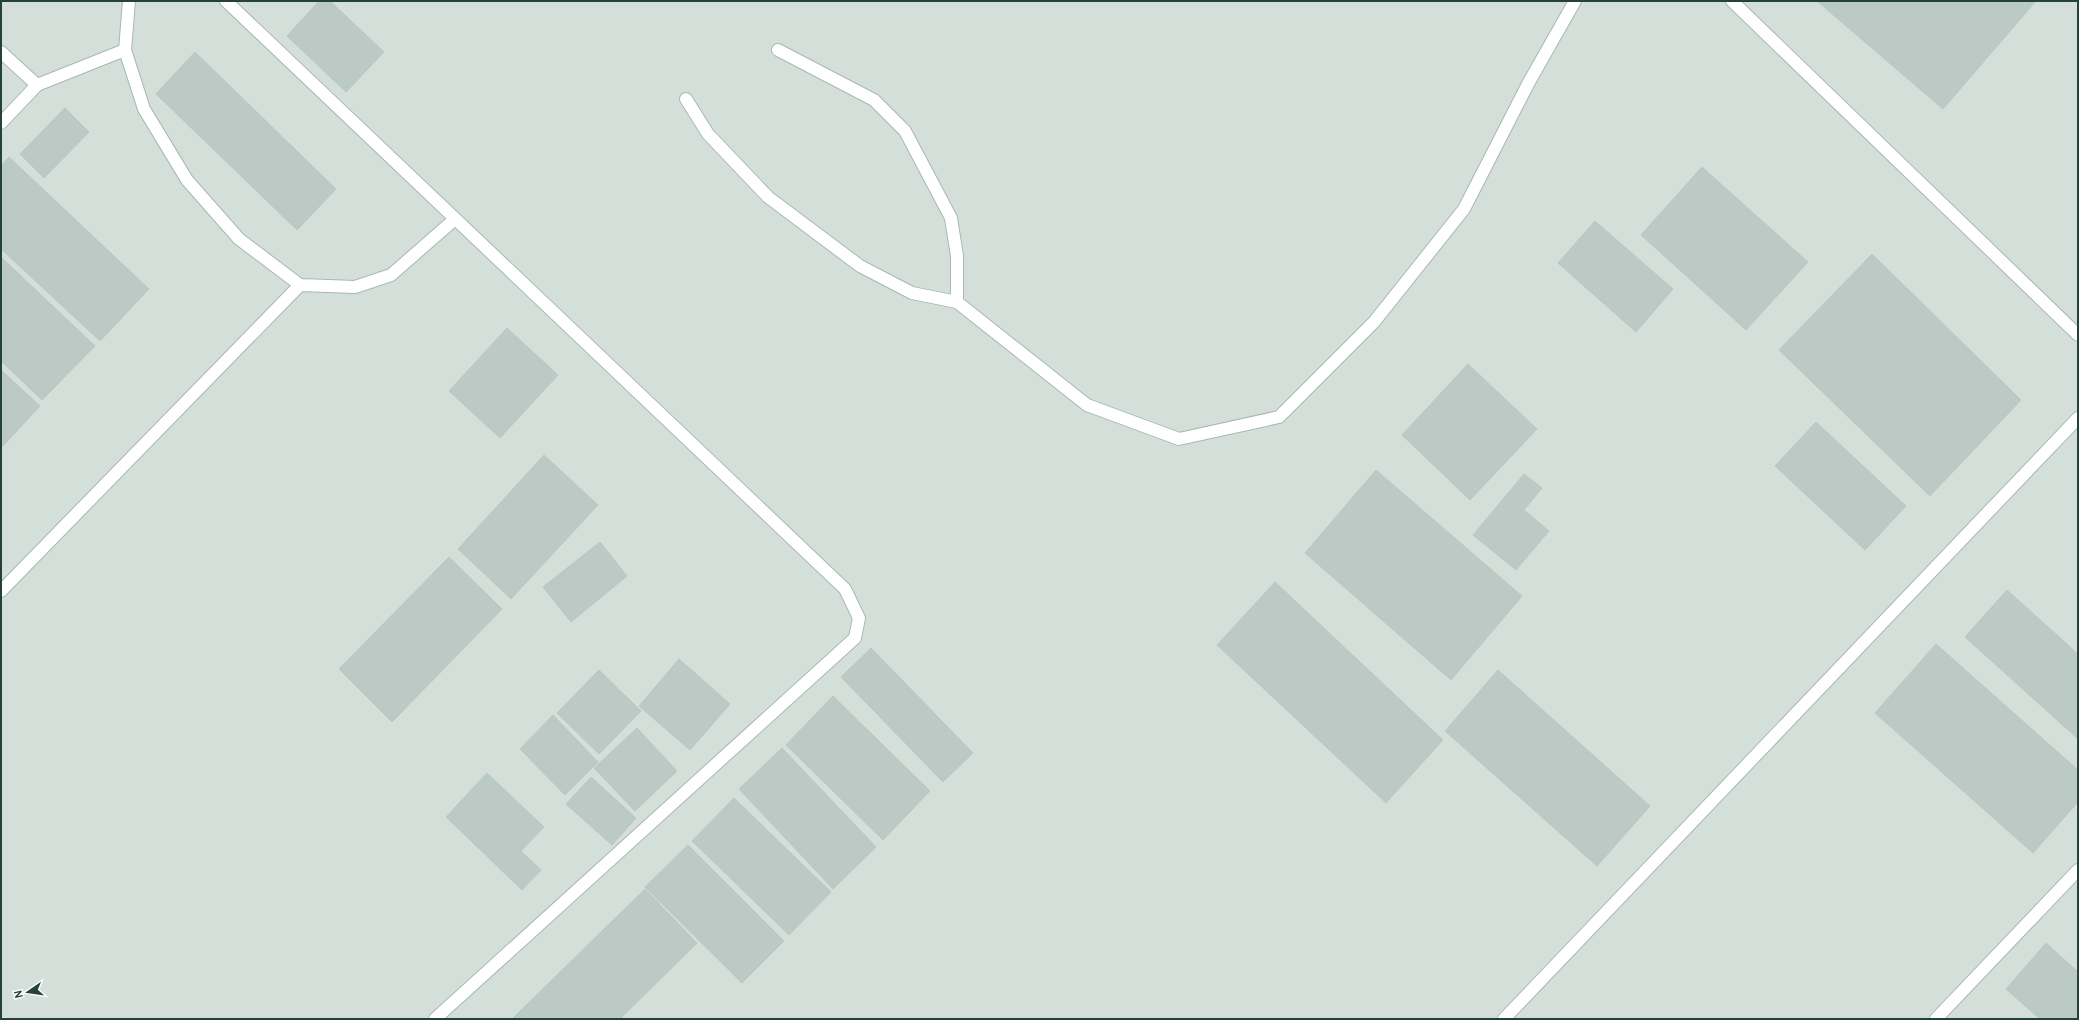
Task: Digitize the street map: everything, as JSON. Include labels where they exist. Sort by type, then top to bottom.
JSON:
[{"type":"street","points":[[129,1],[125,50],[144,109],[187,180],[239,239],[300,285],[355,287],[391,276],[455,219]]},
{"type":"street","points":[[226,1],[845,589],[859,618],[855,638],[435,1019]]},
{"type":"street","points":[[686,99],[708,134],[768,197],[860,266],[912,293],[957,302],[1087,406],[1179,439],[1279,417],[1374,322],[1464,209],[1529,82],[1575,1]]},
{"type":"street","points":[[1732,1],[2078,335]]},
{"type":"street","points":[[1,123],[38,86],[125,50]]},
{"type":"street","points":[[778,50],[874,100],[905,131],[951,218],[957,256],[957,302]]},
{"type":"street","points":[[1,52],[38,86]]},
{"type":"street","points":[[1,591],[300,285]]},
{"type":"street","points":[[1504,1019],[2078,418]]},
{"type":"street","points":[[1936,1019],[2078,870]]},
{"type":"shaded area","points":[[1,1],[2078,1],[2078,1019],[1,1019]]},
{"type":"building","points":[[319,1],[330,1],[384,52],[346,92],[287,36]]},
{"type":"building","points":[[1817,1],[2036,1],[1943,109]]},
{"type":"building","points":[[195,52],[336,189],[297,230],[156,94]]},
{"type":"building","points":[[65,108],[89,132],[44,178],[20,154]]},
{"type":"building","points":[[9,157],[149,289],[100,341],[1,249],[1,166]]},
{"type":"building","points":[[1702,167],[1808,262],[1746,330],[1641,235]]},
{"type":"building","points":[[1595,221],[1673,289],[1636,332],[1558,263]]},
{"type":"building","points":[[1872,254],[2021,400],[1930,496],[1779,350]]},
{"type":"building","points":[[1,257],[95,346],[42,400],[1,361]]},
{"type":"building","points":[[507,328],[558,375],[500,438],[449,391]]},
{"type":"building","points":[[1468,364],[1537,429],[1470,500],[1402,435]]},
{"type":"building","points":[[1,370],[40,406],[1,448]]},
{"type":"building","points":[[1816,422],[1906,506],[1865,550],[1775,466]]},
{"type":"building","points":[[544,455],[598,505],[511,599],[458,549]]},
{"type":"building","points":[[1376,470],[1522,596],[1451,680],[1305,553]]},
{"type":"building","points":[[1524,474],[1542,488],[1524,510],[1549,531],[1516,570],[1473,535]]},
{"type":"building","points":[[600,542],[627,576],[571,622],[543,587]]},
{"type":"building","points":[[449,557],[502,609],[392,722],[339,669]]},
{"type":"building","points":[[1275,582],[1443,740],[1386,803],[1217,645]]},
{"type":"building","points":[[2007,590],[2078,654],[2078,739],[1965,637]]},
{"type":"building","points":[[1936,644],[2078,770],[2078,802],[2033,853],[1875,713]]},
{"type":"building","points":[[871,648],[973,753],[943,782],[841,677]]},
{"type":"building","points":[[679,659],[730,704],[690,750],[639,706]]},
{"type":"building","points":[[599,670],[641,711],[599,754],[557,713]]},
{"type":"building","points":[[1498,670],[1650,806],[1597,866],[1445,731]]},
{"type":"building","points":[[833,696],[930,791],[883,840],[786,745]]},
{"type":"building","points":[[553,715],[598,762],[565,795],[520,749]]},
{"type":"building","points":[[637,728],[677,771],[635,811],[594,768]]},
{"type":"building","points":[[782,748],[876,847],[833,889],[739,789]]},
{"type":"building","points":[[487,773],[544,827],[521,851],[541,870],[522,890],[446,817]]},
{"type":"building","points":[[591,777],[636,818],[612,845],[566,804]]},
{"type":"building","points":[[734,798],[831,892],[789,935],[692,841]]},
{"type":"building","points":[[688,845],[784,941],[742,983],[645,887]]},
{"type":"building","points":[[645,889],[697,943],[620,1019],[512,1019]]},
{"type":"building","points":[[2046,943],[2078,972],[2078,1019],[2040,1019],[2006,989]]}]
